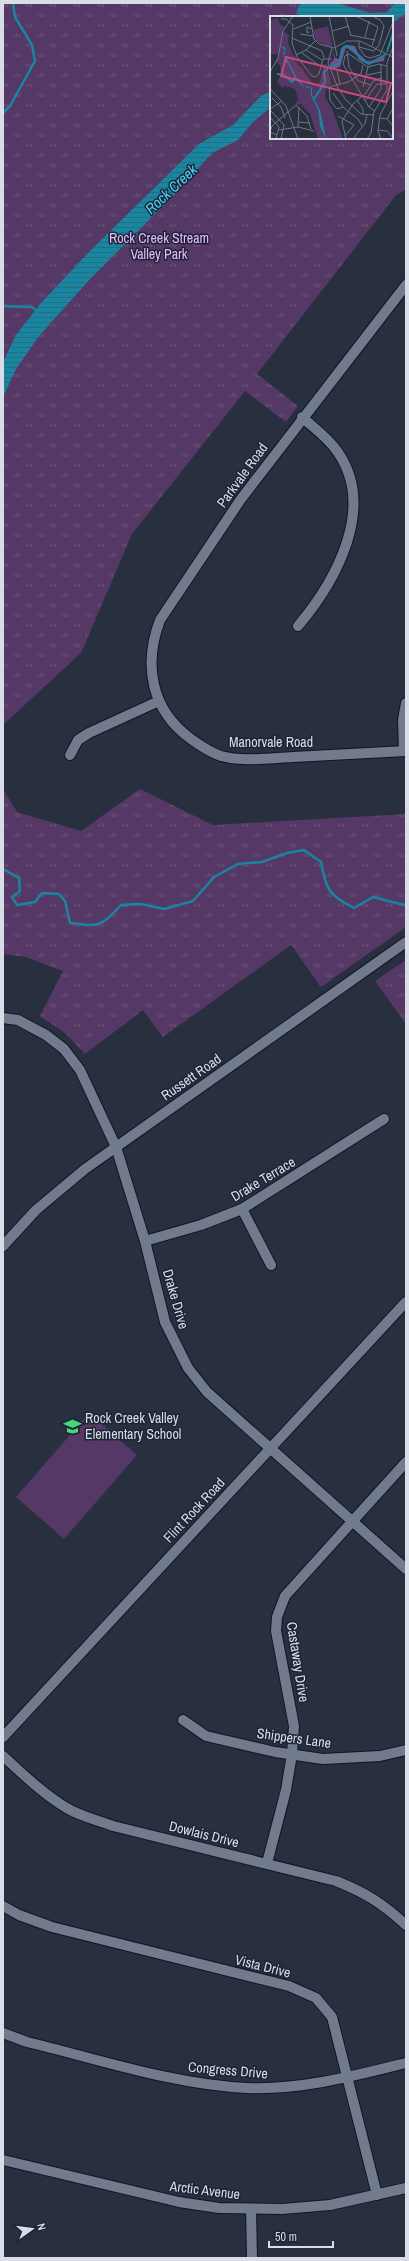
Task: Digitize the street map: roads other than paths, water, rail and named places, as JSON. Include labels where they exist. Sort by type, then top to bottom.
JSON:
[{"type":"street","name":"Parkvale Road","points":[[159,701],[152,676],[151,658],[154,638],[160,620],[240,499],[406,285]]},
{"type":"street","points":[[298,626],[316,604],[332,577],[354,516],[354,500],[346,466],[338,452],[330,443],[302,418]]},
{"type":"street","points":[[70,755],[78,740],[159,701]]},
{"type":"street","name":"Manorvale Road","points":[[159,701],[170,721],[183,733],[207,750],[222,756],[256,759],[405,751]]},
{"type":"street","points":[[405,751],[403,720],[406,703]]},
{"type":"street","name":"Russett Road","points":[[3,1246],[54,1194],[116,1147],[406,942]]},
{"type":"street","name":"Drake Drive","points":[[3,1018],[18,1020],[46,1035],[64,1049],[80,1070],[116,1147],[146,1241],[165,1322],[179,1353],[207,1392],[406,1569]]},
{"type":"street","name":"Drake Terrace","points":[[146,1241],[201,1225],[242,1209],[384,1119]]},
{"type":"street","points":[[242,1209],[271,1265]]},
{"type":"street","name":"Flint Rock Road","points":[[3,1737],[406,1302]]},
{"type":"street","name":"Castaway Drive","points":[[267,1864],[292,1754],[294,1726],[276,1631],[277,1617],[285,1596],[351,1521],[406,1462]]},
{"type":"street","name":"Shippers Lane","points":[[183,1720],[206,1736],[275,1752],[323,1759],[380,1756],[406,1750]]},
{"type":"street","name":"Dowlais Drive","points":[[3,1756],[40,1790],[65,1807],[80,1814],[113,1826],[336,1881],[362,1891],[384,1905],[406,1925]]},
{"type":"street","name":"Vista Drive","points":[[3,1906],[19,1915],[52,1927],[300,1990],[316,1998],[332,2017],[377,2195]]},
{"type":"street","name":"Congress Drive","points":[[3,2033],[27,2042],[194,2083],[248,2088],[283,2087],[348,2077],[406,2063]]},
{"type":"street","name":"Arctic Avenue","points":[[3,2160],[179,2202],[219,2208],[252,2209],[330,2205],[406,2188]]},
{"type":"street","points":[[252,2209],[252,2258]]},
{"type":"water","points":[[304,3],[336,3],[371,13],[387,12],[395,3],[405,3],[406,13],[393,22],[393,16],[303,16],[296,14],[299,5]]},
{"type":"water","name":"Rock Creek","points":[[270,92],[270,108],[253,122],[238,140],[212,153],[173,196],[91,278],[39,336],[16,369],[3,397],[3,362],[16,335],[41,303],[90,251],[199,144],[233,125],[261,96]]},
{"type":"waterway","points":[[3,113],[10,106],[35,61],[32,45],[15,17],[13,3]]},
{"type":"waterway","points":[[3,306],[32,307],[38,312]]},
{"type":"waterway","points":[[3,869],[19,878],[20,891],[12,897],[17,905],[35,902],[42,893],[59,894],[65,901],[70,923],[87,925],[99,924],[109,918],[121,905],[141,904],[164,909],[193,901],[214,877],[238,864],[262,862],[287,853],[304,850],[321,862],[327,885],[333,895],[354,908],[373,897],[404,905]]},
{"type":"place","name":"Rock Creek Valley Elementary School","points":[[72,1426]]},
{"type":"park label","name":"Rock Creek Stream Valley Park","points":[[159,246]]}]
